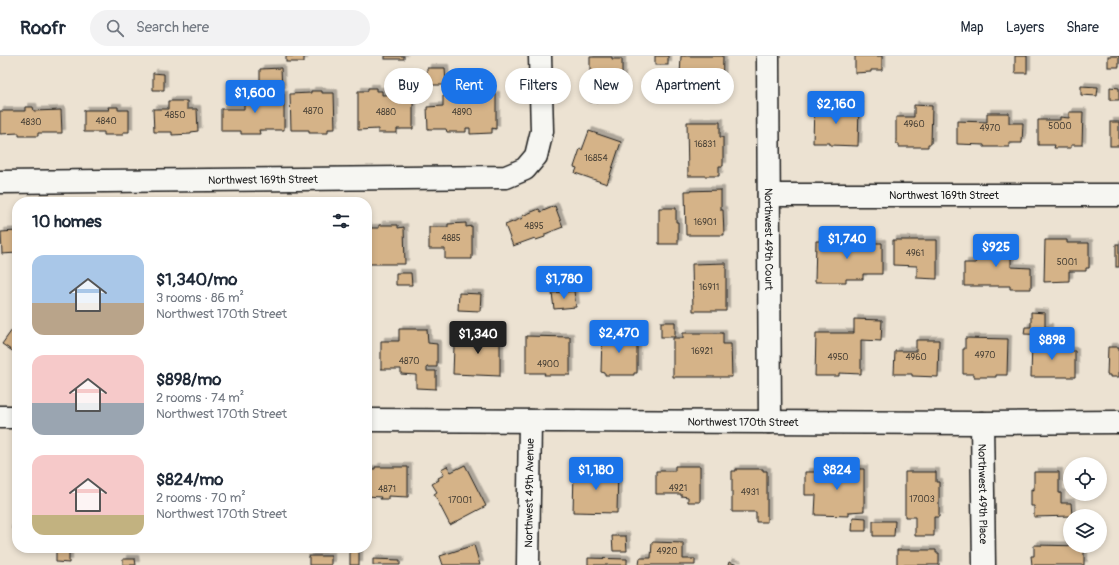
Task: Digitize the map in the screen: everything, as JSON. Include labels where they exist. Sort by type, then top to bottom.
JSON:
[{"type":"street","name":"Northwest 169th Street","points":[[0,182],[506,177],[525,169],[536,156],[542,131],[540,56]]},
{"type":"street","name":"Northwest 49th Court","points":[[768,56],[770,422]]},
{"type":"street","name":"Northwest 169th Street","points":[[769,195],[1119,196]]},
{"type":"street","points":[[0,417],[12,417]]},
{"type":"street","name":"Northwest 170th Street","points":[[372,420],[982,423],[1119,422]]},
{"type":"street","name":"Northwest 49th Avenue","points":[[528,565],[530,421]]},
{"type":"street","name":"Northwest 49th Place","points":[[982,423],[984,565]]},
{"type":"building","points":[[286,56],[304,56],[304,62],[286,62]]},
{"type":"building","points":[[385,56],[404,56],[404,59],[385,59]]},
{"type":"building","points":[[655,56],[668,56],[668,65],[655,65]]},
{"type":"building","points":[[681,56],[723,56],[723,68],[680,68]]},
{"type":"building","points":[[855,56],[882,56],[882,70],[871,70],[871,72],[855,73]]},
{"type":"building","points":[[1015,56],[1027,56],[1027,73],[1015,73]]},
{"type":"building","points":[[1108,56],[1119,56],[1119,67],[1108,67]]},
{"type":"building","points":[[590,57],[612,57],[612,59],[622,59],[622,68],[590,68]]},
{"type":"building","points":[[281,68],[282,91],[265,91],[265,83],[260,84],[260,69]]},
{"type":"building","points":[[433,68],[441,68],[441,85],[433,85]]},
{"type":"building","points":[[153,73],[164,74],[164,90],[153,90]]},
{"type":"building","points":[[1081,86],[1098,87],[1097,96],[1081,95]]},
{"type":"building","points":[[244,87],[259,87],[259,94],[284,94],[284,130],[259,130],[260,134],[241,134],[241,131],[221,131],[221,109],[244,109]]},
{"type":"building","points":[[1110,87],[1119,88],[1119,100],[1110,100]]},
{"type":"building","points":[[368,88],[376,88],[376,91],[382,91],[382,95],[384,95],[384,104],[413,104],[413,129],[397,129],[397,133],[378,133],[378,129],[358,130],[358,91],[368,91]]},
{"type":"building","points":[[311,91],[334,93],[335,129],[328,129],[328,133],[309,133],[309,130],[291,130],[290,94],[311,93]]},
{"type":"building","points":[[168,101],[187,101],[187,109],[197,109],[198,131],[191,132],[191,134],[172,135],[172,132],[154,132],[153,109],[168,109]]},
{"type":"building","points":[[443,104],[496,104],[496,129],[492,128],[492,133],[470,134],[470,128],[466,128],[466,132],[447,132],[446,129],[428,129],[427,107],[443,106]]},
{"type":"building","points":[[814,104],[859,105],[858,146],[813,143]]},
{"type":"building","points":[[914,105],[932,106],[931,144],[928,144],[928,147],[899,147],[899,144],[896,144],[896,117],[914,117]]},
{"type":"building","points":[[25,107],[33,107],[34,111],[61,110],[62,133],[38,133],[38,136],[19,136],[19,133],[0,134],[0,111],[25,111]]},
{"type":"building","points":[[108,107],[118,107],[118,110],[129,110],[129,132],[123,132],[123,135],[104,135],[104,132],[84,132],[84,110],[109,110]]},
{"type":"building","points":[[1069,112],[1083,112],[1082,145],[1071,145],[1071,148],[1054,148],[1055,145],[1038,145],[1038,120],[1060,120],[1060,117],[1069,118]]},
{"type":"building","points":[[987,113],[1009,113],[1009,123],[1023,123],[1022,143],[1009,143],[1009,147],[984,147],[984,145],[957,144],[957,121],[987,122]]},
{"type":"building","points":[[687,122],[720,122],[720,137],[723,137],[723,166],[719,166],[719,176],[688,176]]},
{"type":"building","points":[[1110,122],[1119,122],[1119,146],[1110,146]]},
{"type":"building","points":[[589,131],[621,142],[607,184],[575,173],[577,168],[574,167],[580,149],[582,150]]},
{"type":"building","points":[[721,190],[721,210],[723,210],[724,235],[686,235],[685,191]]},
{"type":"building","points":[[555,206],[563,227],[545,234],[545,237],[536,240],[535,238],[513,246],[505,225],[523,218],[522,216],[539,209],[541,212]]},
{"type":"building","points":[[659,208],[676,208],[676,222],[678,222],[678,244],[659,244]]},
{"type":"building","points":[[466,223],[466,227],[472,226],[472,259],[445,259],[445,249],[429,249],[429,227],[448,227],[448,224]]},
{"type":"building","points":[[379,225],[398,225],[398,228],[404,227],[405,264],[372,264],[372,228],[379,228]]},
{"type":"building","points":[[12,231],[12,253],[2,254],[1,232]]},
{"type":"building","points":[[833,239],[850,239],[850,243],[882,243],[882,274],[863,274],[863,279],[846,279],[846,282],[815,282],[816,241],[833,241]]},
{"type":"building","points":[[893,240],[937,240],[937,279],[917,278],[917,266],[893,265]]},
{"type":"building","points":[[989,240],[1011,240],[1011,267],[1031,268],[1031,289],[1010,289],[1010,286],[964,286],[964,263],[976,263],[976,242],[989,243]]},
{"type":"building","points":[[1045,240],[1067,240],[1067,243],[1089,243],[1089,268],[1086,268],[1086,271],[1069,271],[1069,281],[1044,282]]},
{"type":"building","points":[[1116,244],[1119,244],[1119,267],[1116,267]]},
{"type":"building","points":[[726,263],[726,311],[693,311],[692,264]]},
{"type":"building","points":[[396,273],[411,273],[412,285],[396,285]]},
{"type":"building","points":[[574,291],[576,307],[554,309],[552,293]]},
{"type":"building","points":[[459,293],[481,294],[480,311],[458,310]]},
{"type":"building","points":[[1031,312],[1045,313],[1045,327],[1049,327],[1049,335],[1024,334],[1025,327],[1031,327]]},
{"type":"building","points":[[854,319],[882,320],[881,341],[861,340],[861,374],[839,373],[839,376],[815,376],[816,333],[854,333]]},
{"type":"building","points":[[661,322],[675,322],[675,337],[661,337]]},
{"type":"building","points":[[399,329],[427,329],[428,343],[437,344],[437,367],[427,367],[427,371],[436,371],[436,389],[416,388],[416,375],[401,374],[401,369],[381,369],[381,341],[399,341]]},
{"type":"building","points":[[12,330],[12,351],[2,344]]},
{"type":"building","points":[[464,333],[500,333],[500,376],[453,374],[454,346],[464,346]]},
{"type":"building","points":[[683,333],[723,333],[723,344],[731,344],[732,377],[673,377],[673,338],[683,338]]},
{"type":"building","points":[[602,334],[637,334],[637,373],[634,373],[634,375],[605,375],[605,373],[601,372]]},
{"type":"building","points":[[526,336],[570,337],[570,375],[526,373]]},
{"type":"building","points":[[965,338],[1008,339],[1007,375],[996,375],[996,377],[974,377],[974,374],[963,374],[963,349],[965,349]]},
{"type":"building","points":[[916,340],[939,340],[938,377],[912,376],[912,374],[894,374],[895,351],[916,351]]},
{"type":"building","points":[[1032,341],[1051,341],[1051,348],[1065,349],[1065,351],[1075,351],[1075,377],[1031,377]]},
{"type":"building","points":[[1108,347],[1119,347],[1119,377],[1110,377],[1110,375],[1107,375]]},
{"type":"building","points":[[465,465],[486,506],[450,525],[434,494],[437,492],[432,484],[444,475],[441,469],[447,466],[451,472]]},
{"type":"building","points":[[675,466],[700,466],[700,502],[688,502],[688,497],[681,496],[681,494],[656,494],[656,471],[675,471]]},
{"type":"building","points":[[375,467],[408,467],[408,497],[388,496],[388,499],[380,499],[381,497],[372,496],[372,469],[375,469]]},
{"type":"building","points":[[590,468],[618,468],[617,513],[573,512],[574,471],[590,471]]},
{"type":"building","points":[[736,469],[763,469],[763,471],[767,471],[767,522],[756,522],[756,512],[732,512],[732,471],[736,471]]},
{"type":"building","points":[[824,469],[864,469],[864,511],[849,512],[849,516],[815,515],[816,495],[805,495],[805,472],[824,472]]},
{"type":"building","points":[[905,472],[936,472],[936,482],[939,482],[939,517],[934,517],[934,536],[915,536],[915,517],[905,517]]},
{"type":"building","points":[[1034,472],[1059,472],[1059,493],[1061,493],[1061,503],[1071,503],[1071,509],[1063,509],[1063,516],[1034,517],[1034,506],[1031,506],[1031,489],[1034,490]]},
{"type":"building","points":[[853,517],[866,518],[866,531],[852,531]]},
{"type":"building","points":[[873,521],[895,521],[894,536],[873,536]]},
{"type":"building","points":[[612,536],[626,536],[627,551],[613,551]]},
{"type":"building","points":[[652,542],[683,543],[683,559],[695,559],[695,565],[639,565],[640,558],[651,558]]},
{"type":"building","points":[[474,545],[480,565],[443,565],[440,556]]},
{"type":"building","points":[[1034,545],[1063,546],[1063,553],[1084,553],[1084,565],[1032,565],[1031,556],[1034,556]]},
{"type":"building","points":[[897,550],[936,550],[936,553],[939,553],[939,565],[897,565]]},
{"type":"building","points":[[56,553],[69,553],[69,563],[56,562]]},
{"type":"building","points":[[350,553],[359,553],[359,565],[350,565]]},
{"type":"building","points":[[309,556],[331,556],[331,565],[309,565]]},
{"type":"building","points":[[588,558],[627,559],[627,565],[588,565]]},
{"type":"building","points":[[123,559],[135,559],[136,565],[123,565]]},
{"type":"building","points":[[373,559],[400,560],[400,565],[373,565]]},
{"type":"building","points":[[729,562],[738,565],[728,565]]}]
